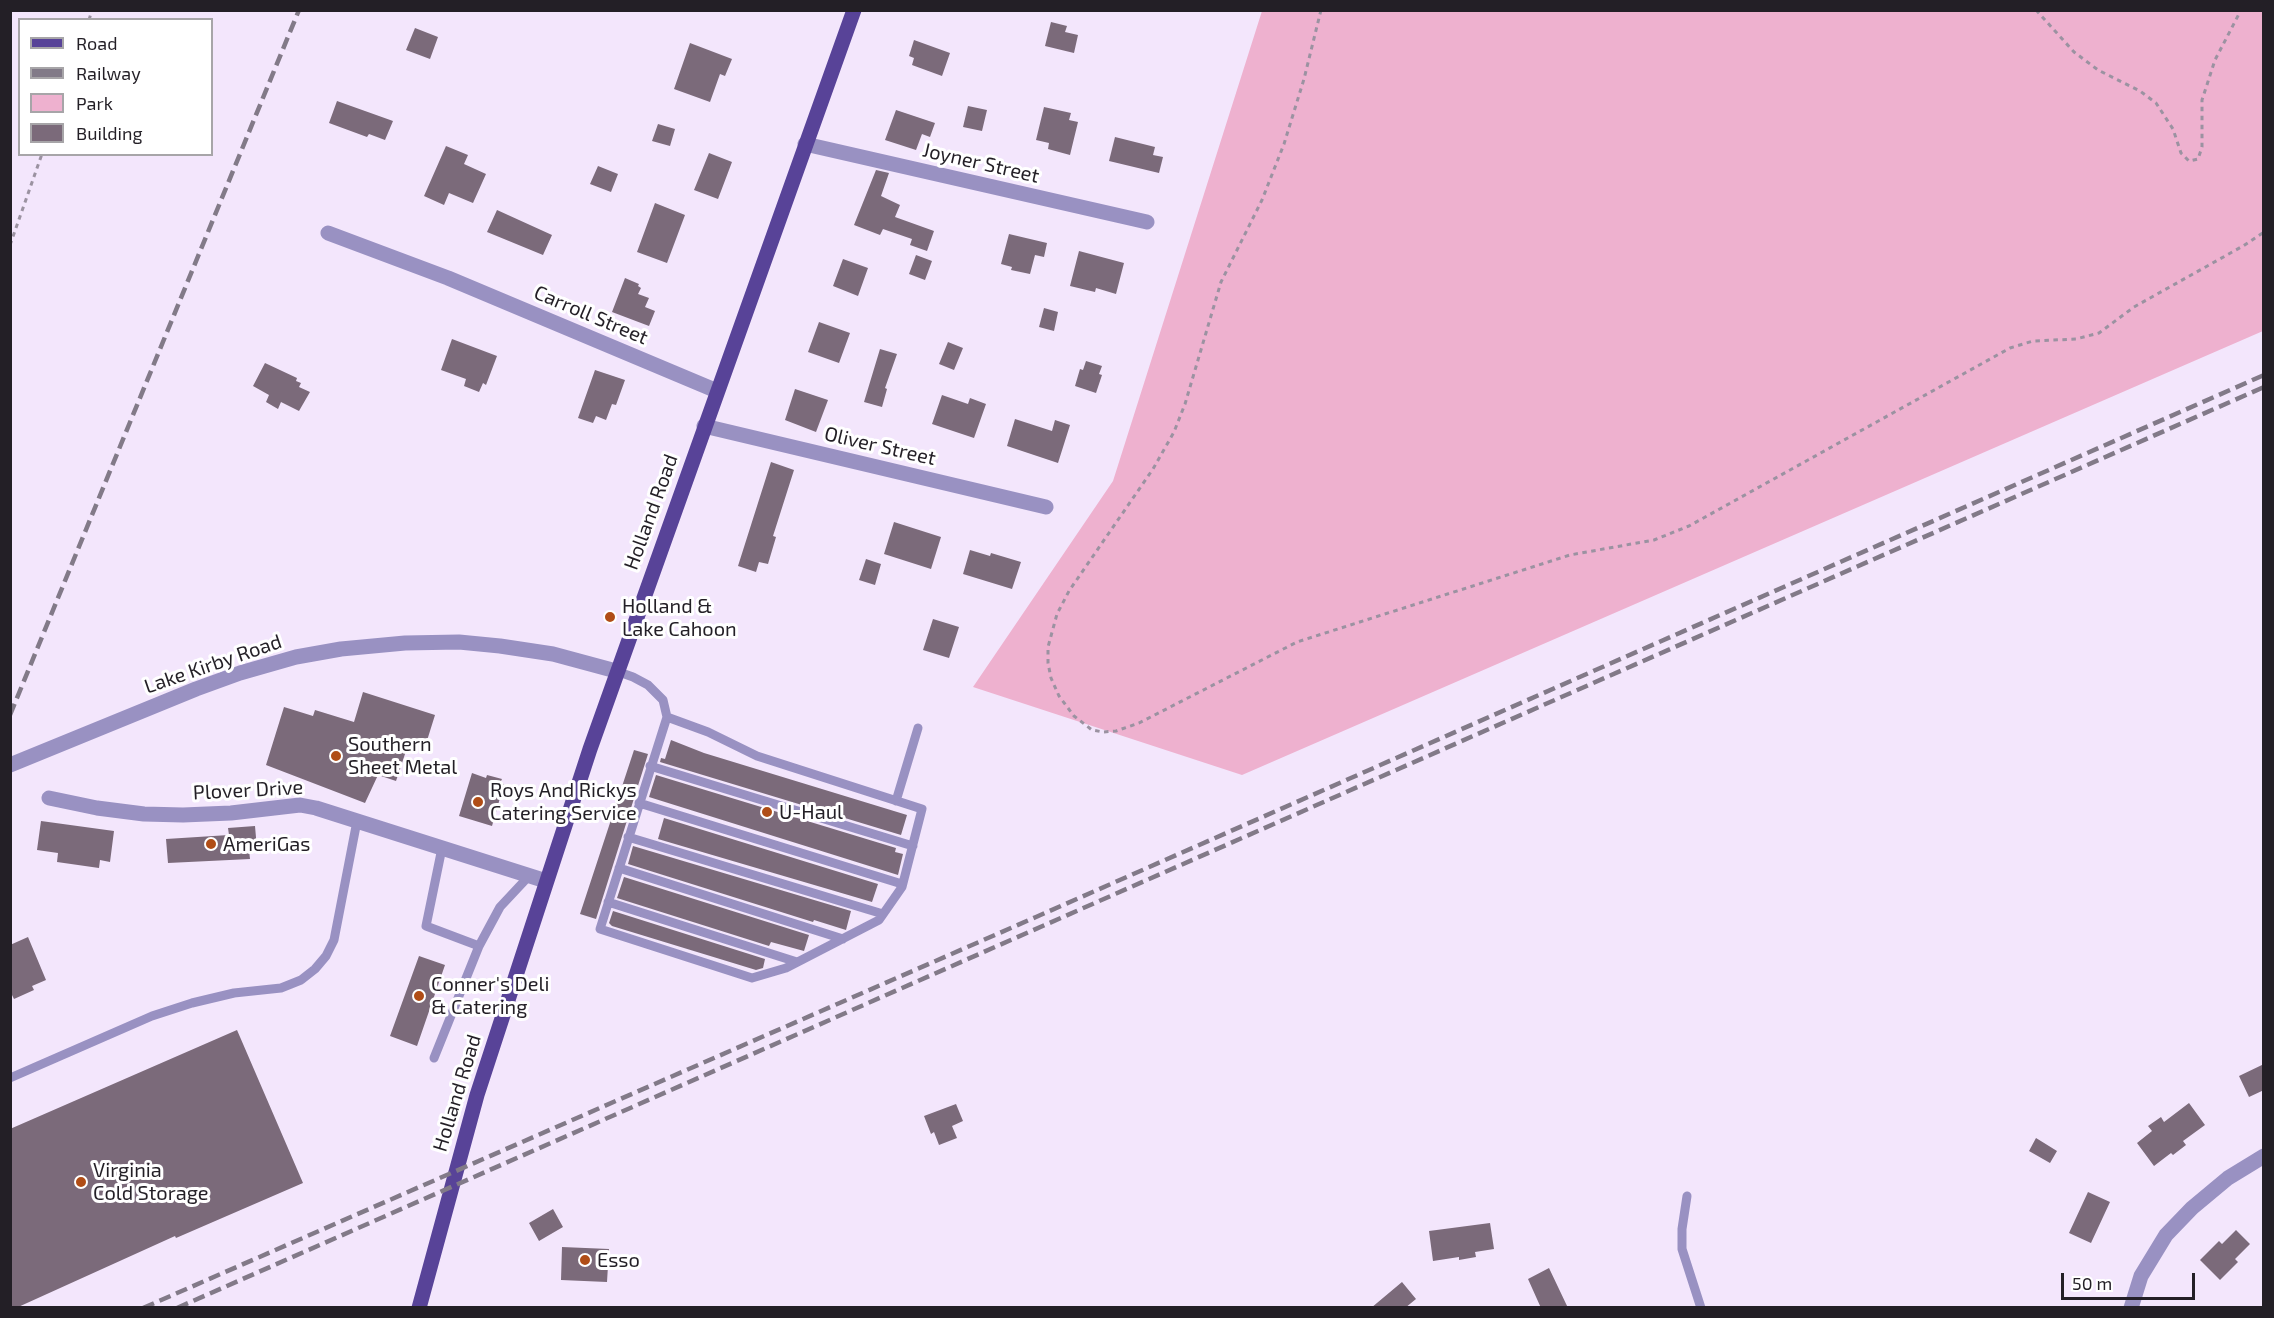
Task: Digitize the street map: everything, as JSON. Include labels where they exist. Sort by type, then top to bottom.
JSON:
[{"type":"main road","name":"Holland Road","points":[[419,1308],[465,1136],[616,671],[854,10]]},
{"type":"street","name":"Joyner Street","points":[[805,144],[1147,222]]},
{"type":"street","name":"Carroll Street","points":[[328,233],[448,278],[717,391]]},
{"type":"street","name":"Oliver Street","points":[[704,426],[1046,507]]},
{"type":"street","name":"Lake Kirby Road","points":[[10,765],[196,688],[296,657],[341,649],[405,643],[459,642],[553,654],[616,671]]},
{"type":"street","name":"Plover Drive","points":[[49,798],[97,808],[144,814],[231,813],[300,805],[316,808],[546,881]]},
{"type":"street","points":[[2131,1308],[2141,1276],[2166,1235],[2192,1208],[2228,1178],[2264,1156]]},
{"type":"lane","points":[[616,671],[648,685],[663,700],[667,717],[600,929],[752,978],[797,962],[879,920],[903,884],[922,809],[757,756],[708,732],[667,717]]},
{"type":"lane","points":[[896,801],[918,728]]},
{"type":"lane","points":[[650,766],[913,846]]},
{"type":"lane","points":[[639,803],[903,884]]},
{"type":"lane","points":[[10,1078],[152,1016],[192,1003],[234,993],[281,988],[301,980],[326,956],[334,940],[357,821]]},
{"type":"lane","points":[[628,837],[883,914]]},
{"type":"lane","points":[[442,848],[426,926],[479,946]]},
{"type":"lane","points":[[619,868],[843,939]]},
{"type":"lane","points":[[434,1058],[479,946],[500,907],[529,876]]},
{"type":"lane","points":[[608,902],[797,962]]},
{"type":"lane","points":[[1688,1196],[1682,1229],[1682,1249],[1701,1308]]},
{"type":"path","points":[[1321,10],[1304,79],[1284,144],[1262,200],[1221,282],[1185,404],[1174,432],[1153,469],[1069,591],[1057,614],[1048,647],[1048,663],[1052,678],[1059,696],[1074,716],[1092,730],[1116,731],[1139,723],[1297,642],[1570,555],[1653,540],[1689,526],[2010,348],[2032,341],[2076,339],[2099,333],[2134,307],[2264,232]]},
{"type":"path","points":[[2036,10],[2074,52],[2098,70],[2139,91],[2156,104],[2173,129],[2181,153],[2189,161],[2198,159],[2202,147],[2202,100],[2215,60],[2241,10]]},
{"type":"path","points":[[10,245],[41,156]]},
{"type":"green space","points":[[1262,11],[2263,11],[2263,331],[1242,775],[973,687],[1113,481]]},
{"type":"building","points":[[1051,22],[1067,26],[1065,32],[1078,35],[1074,53],[1045,46]]},
{"type":"building","points":[[415,28],[438,37],[430,59],[406,50]]},
{"type":"building","points":[[914,40],[950,53],[942,76],[912,65],[914,58],[909,56]]},
{"type":"building","points":[[690,43],[732,59],[725,76],[720,74],[710,102],[674,89]]},
{"type":"building","points":[[337,101],[393,121],[385,140],[369,134],[367,137],[329,123]]},
{"type":"building","points":[[968,106],[987,110],[982,131],[963,127]]},
{"type":"building","points":[[1044,107],[1071,113],[1069,120],[1078,122],[1070,155],[1048,149],[1049,143],[1036,140]]},
{"type":"building","points":[[896,110],[935,123],[930,137],[922,134],[916,150],[885,140]]},
{"type":"building","points":[[658,124],[675,129],[670,146],[652,141]]},
{"type":"building","points":[[1115,137],[1155,147],[1153,155],[1163,157],[1159,173],[1109,161]]},
{"type":"building","points":[[446,146],[468,155],[464,164],[486,174],[473,203],[449,193],[444,205],[424,196]]},
{"type":"building","points":[[709,153],[732,162],[718,199],[694,190]]},
{"type":"building","points":[[598,166],[618,174],[611,192],[590,184]]},
{"type":"building","points":[[876,170],[889,173],[881,196],[900,205],[895,217],[934,231],[927,251],[910,245],[912,239],[883,229],[880,235],[854,225]]},
{"type":"building","points":[[655,203],[685,215],[667,263],[637,252]]},
{"type":"building","points":[[497,210],[552,235],[543,255],[487,232]]},
{"type":"building","points":[[1009,234],[1047,243],[1044,257],[1035,255],[1030,274],[1011,270],[1012,267],[1001,264]]},
{"type":"building","points":[[1079,251],[1124,263],[1116,294],[1096,288],[1095,292],[1070,286]]},
{"type":"building","points":[[916,255],[932,261],[925,280],[909,274]]},
{"type":"building","points":[[843,259],[868,268],[858,296],[833,286]]},
{"type":"building","points":[[625,278],[639,284],[641,288],[638,294],[649,298],[645,307],[655,311],[649,326],[612,312]]},
{"type":"building","points":[[1044,308],[1058,312],[1054,331],[1039,327]]},
{"type":"building","points":[[819,322],[850,333],[839,363],[808,352]]},
{"type":"building","points":[[452,339],[497,356],[486,385],[483,383],[479,392],[464,386],[466,379],[441,370]]},
{"type":"building","points":[[948,342],[963,348],[954,370],[939,364]]},
{"type":"building","points":[[880,349],[897,354],[885,388],[887,389],[882,407],[864,402]]},
{"type":"building","points":[[1086,361],[1102,366],[1099,374],[1102,375],[1096,393],[1075,386],[1080,369],[1083,370]]},
{"type":"building","points":[[265,363],[297,378],[296,381],[301,383],[299,387],[310,392],[299,411],[281,402],[278,409],[266,402],[269,395],[253,386]]},
{"type":"building","points":[[595,370],[625,380],[616,405],[612,404],[606,420],[596,416],[593,423],[578,418]]},
{"type":"building","points":[[795,389],[828,400],[816,432],[785,420]]},
{"type":"building","points":[[942,395],[968,404],[970,398],[986,404],[974,438],[932,424]]},
{"type":"building","points":[[1015,419],[1052,431],[1055,420],[1070,425],[1058,463],[1007,446]]},
{"type":"building","points":[[771,462],[794,470],[773,536],[776,537],[768,564],[759,562],[756,572],[738,566]]},
{"type":"building","points":[[894,522],[941,537],[931,569],[884,554]]},
{"type":"building","points":[[970,550],[990,556],[991,553],[1021,562],[1012,589],[963,574]]},
{"type":"building","points":[[866,559],[881,564],[875,585],[859,580]]},
{"type":"building","points":[[933,619],[959,627],[949,658],[923,650]]},
{"type":"building","name":"Southern Sheet Metal","points":[[363,692],[435,715],[425,747],[409,742],[396,781],[378,775],[365,803],[266,765],[284,707],[313,716],[315,710],[354,722]]},
{"type":"building","points":[[671,740],[704,753],[907,815],[901,835],[660,762],[661,758],[665,759]]},
{"type":"building","points":[[634,750],[648,754],[596,919],[580,914]]},
{"type":"building","name":"Roys And Rickys Catering Service","points":[[472,773],[486,778],[487,775],[502,779],[500,783],[504,784],[492,826],[459,816]]},
{"type":"building","points":[[656,775],[896,848],[895,852],[903,854],[898,875],[649,797]]},
{"type":"building","points":[[664,818],[878,884],[872,902],[658,839]]},
{"type":"building","points":[[41,821],[114,831],[110,862],[100,860],[99,868],[57,862],[58,853],[37,850]]},
{"type":"building","name":"AmeriGas","points":[[255,826],[257,849],[249,850],[250,859],[168,863],[166,839],[229,835],[228,828]]},
{"type":"building","points":[[633,846],[851,911],[846,930],[814,920],[813,922],[628,864]]},
{"type":"building","points":[[624,877],[809,935],[804,951],[771,942],[769,946],[617,898]]},
{"type":"building","points":[[613,911],[765,959],[763,968],[756,970],[612,926],[609,923]]},
{"type":"building","points":[[28,937],[46,980],[32,986],[34,990],[14,999],[10,991],[10,945]]},
{"type":"building","points":[[419,956],[445,965],[417,1046],[390,1036]]},
{"type":"building","points":[[237,1030],[303,1183],[176,1238],[175,1236],[16,1308],[10,1308],[10,1129]]},
{"type":"building","points":[[2264,1064],[2264,1090],[2249,1097],[2239,1076]]},
{"type":"building","points":[[2189,1103],[2205,1125],[2183,1141],[2186,1145],[2154,1166],[2137,1143],[2152,1131],[2148,1126],[2161,1117],[2164,1122]]},
{"type":"building","points":[[956,1104],[963,1121],[952,1126],[957,1138],[939,1145],[934,1132],[931,1134],[924,1116]]},
{"type":"building","points":[[2036,1138],[2057,1151],[2050,1163],[2029,1151]]},
{"type":"building","points":[[2088,1192],[2110,1202],[2091,1243],[2069,1233]]},
{"type":"building","points":[[553,1209],[563,1227],[539,1241],[529,1223]]},
{"type":"building","points":[[1490,1223],[1494,1249],[1475,1252],[1476,1257],[1433,1261],[1429,1231]]},
{"type":"building","points":[[2236,1230],[2250,1244],[2235,1259],[2238,1262],[2220,1280],[2200,1260],[2219,1241],[2222,1244]]},
{"type":"building","name":"Esso","points":[[562,1247],[609,1249],[607,1282],[561,1280]]},
{"type":"building","points":[[1549,1268],[1568,1308],[1541,1308],[1528,1279]]},
{"type":"building","points":[[1402,1282],[1416,1299],[1405,1308],[1371,1308]]},
{"type":"railway","points":[[10,715],[299,10]]},
{"type":"railway","points":[[143,1308],[2264,375]]},
{"type":"railway","points":[[177,1308],[2264,387]]},
{"type":"place","name":"Holland & Lake Cahoon","points":[[610,617]]},
{"type":"place","name":"Southern Sheet Metal","points":[[336,756]]},
{"type":"place","name":"Roys And Rickys Catering Service","points":[[478,802]]},
{"type":"place","name":"U-Haul","points":[[767,812]]},
{"type":"place","name":"AmeriGas","points":[[211,844]]},
{"type":"place","name":"Conner's Deli & Catering","points":[[419,996]]},
{"type":"place","name":"Virginia Cold Storage","points":[[81,1182]]},
{"type":"place","name":"Esso","points":[[585,1260]]}]
